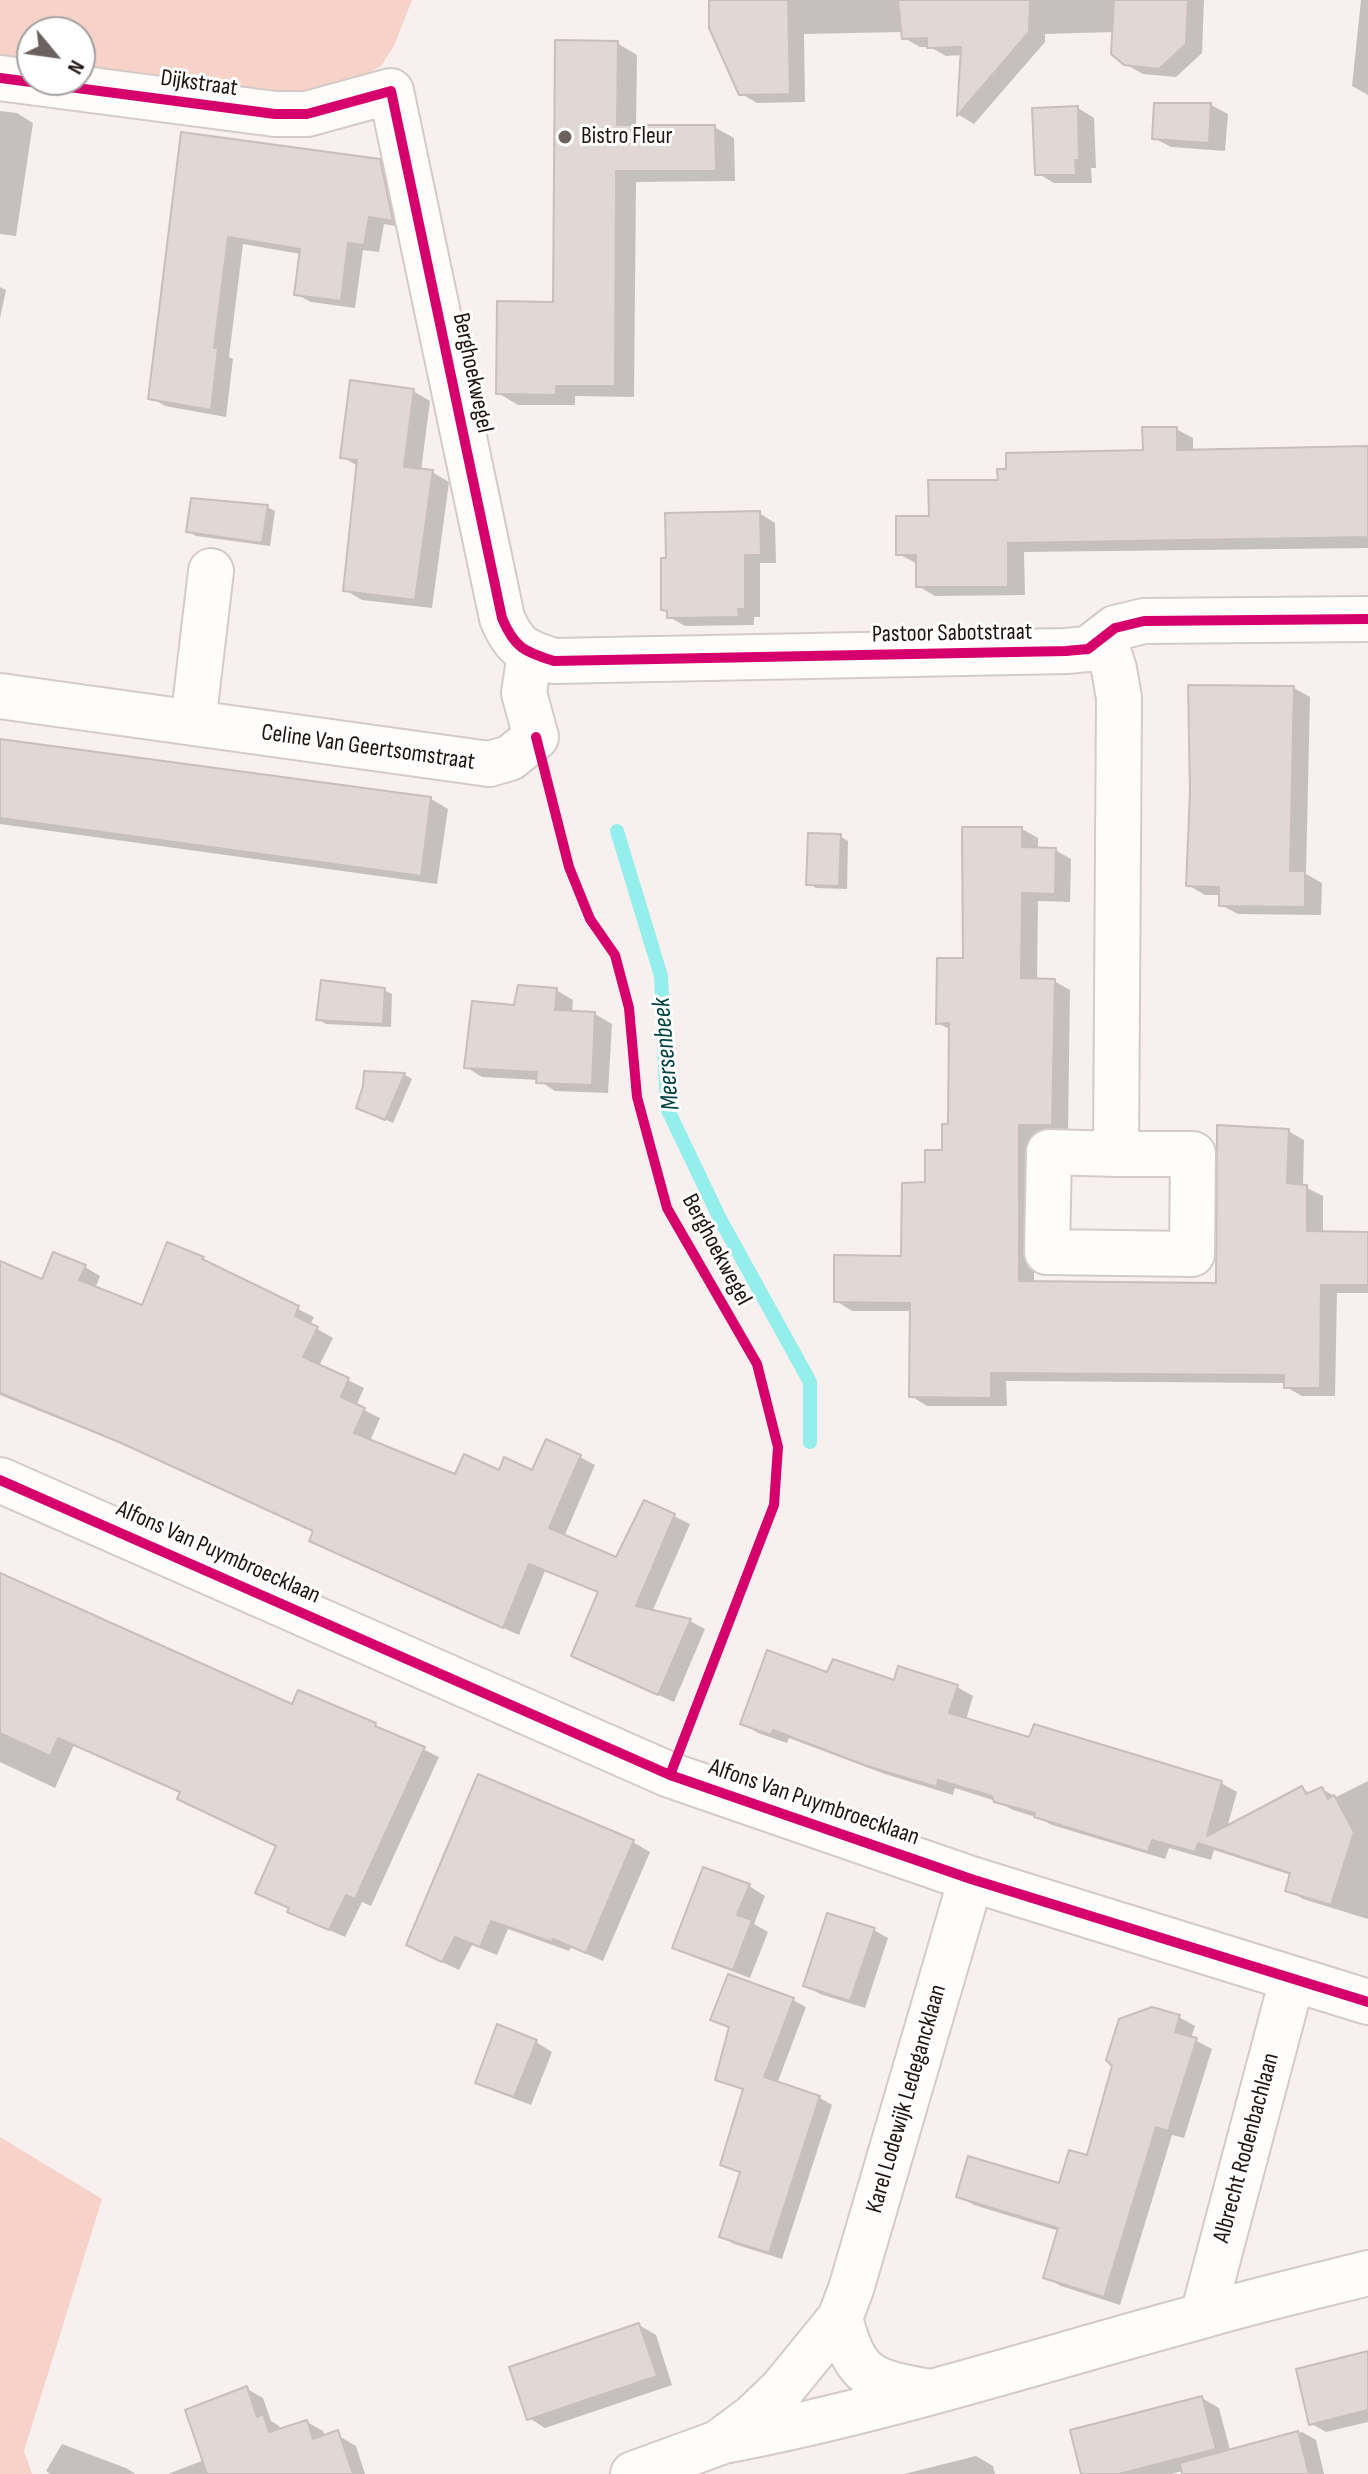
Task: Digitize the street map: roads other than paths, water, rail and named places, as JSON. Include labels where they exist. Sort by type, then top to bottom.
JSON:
[{"type":"street","name":"Dijkstraat","points":[[0,78],[275,114],[307,114],[391,91]]},
{"type":"street","name":"Berghoekwegel","points":[[391,91],[502,618],[511,639],[530,653]]},
{"type":"street","points":[[193,723],[211,571]]},
{"type":"street","name":"Pastoor Sabotstraat","points":[[530,653],[554,661],[1066,651],[1088,649],[1115,628],[1144,621],[1368,619]]},
{"type":"street","points":[[1104,638],[1119,698],[1116,1154]]},
{"type":"street","name":"Celine Van Geertsomstraat","points":[[0,696],[489,764],[510,758],[536,737],[524,693],[530,653]]},
{"type":"street","name":"Alfons Van Puymbroecklaan","points":[[0,1480],[670,1775],[971,1879],[1368,2002]]},
{"type":"street","name":"Karel Lodewijk Ledegancklaan","points":[[840,2318],[971,1879]]},
{"type":"street","name":"Albrecht Rodenbachlaan","points":[[1203,2315],[1292,1980]]},
{"type":"street","points":[[633,2474],[718,2443],[935,2393],[1203,2315],[1368,2273]]},
{"type":"street","points":[[840,2318],[855,2364],[890,2385],[935,2393]]},
{"type":"street","points":[[718,2443],[753,2417],[783,2388],[840,2318]]},
{"type":"waterway","name":"Meersenbeek","points":[[617,831],[661,976],[667,1108],[720,1219],[810,1382],[810,1442]]},
{"type":"place","name":"Bistro Fleur","points":[[565,137]]}]
